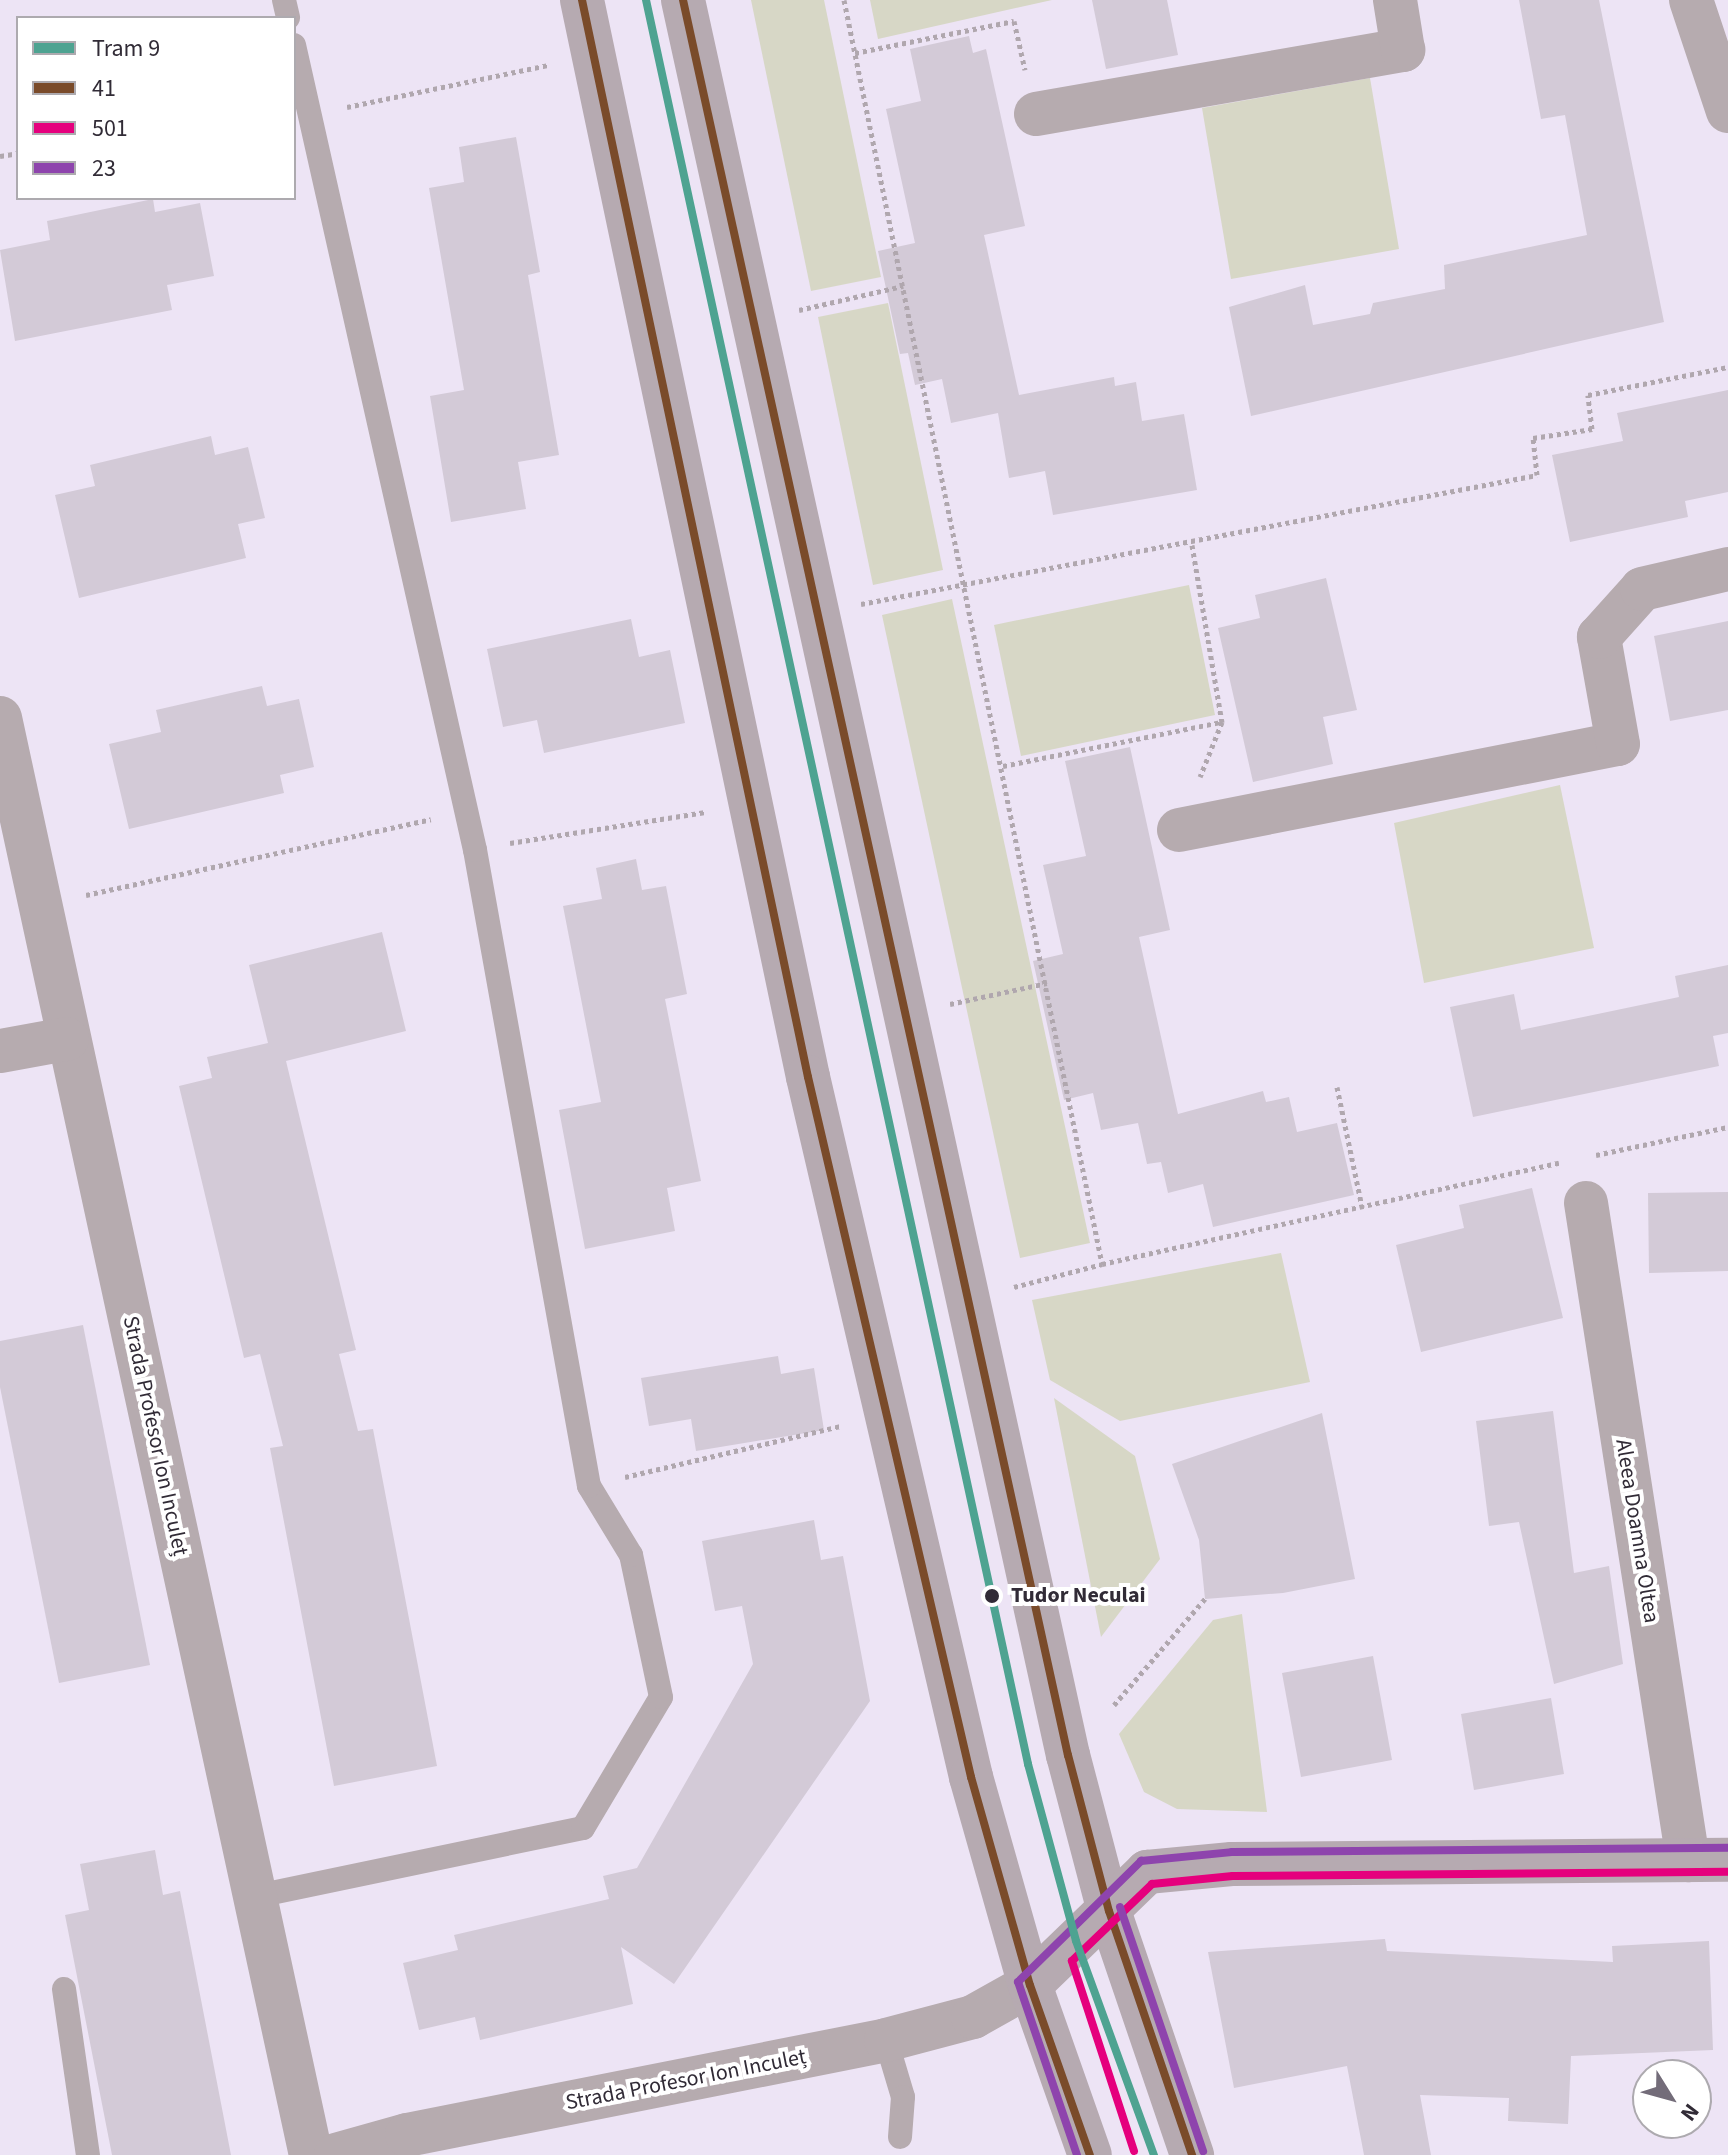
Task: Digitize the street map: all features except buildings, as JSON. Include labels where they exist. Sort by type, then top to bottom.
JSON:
[{"type":"main road","points":[[582,0],[754,806],[808,1077],[971,1777],[1030,1985],[1090,2155]]},
{"type":"main road","points":[[683,0],[964,1300],[1109,1911],[1192,2155]]},
{"type":"main road","points":[[1030,1985],[1147,1872],[1217,1866],[1708,1860]]},
{"type":"street","points":[[1036,114],[1403,50],[1395,0]]},
{"type":"street","points":[[1691,0],[1728,111]]},
{"type":"street","points":[[1179,830],[1618,744],[1599,637],[1642,589],[1728,569]]},
{"type":"street","name":"Strada Profesor Ion Inculeț","points":[[0,718],[38,906],[257,1896],[311,2155]]},
{"type":"street","points":[[0,1051],[67,1039]]},
{"type":"street","name":"Aleea Doamna Oltea","points":[[1586,1203],[1708,1860]]},
{"type":"street","name":"Strada Profesor Ion Inculeț","points":[[336,2155],[407,2135],[886,2040],[973,2017],[1030,1985]]},
{"type":"lane","points":[[257,1896],[583,1828],[661,1697],[631,1555],[589,1486],[475,850],[296,54]]},
{"type":"lane","points":[[64,1989],[88,2155]]},
{"type":"lane","points":[[886,2040],[903,2097],[900,2137]]},
{"type":"path","points":[[844,0],[962,588],[1003,766],[1102,1264]]},
{"type":"path","points":[[855,53],[1014,21],[1036,114]]},
{"type":"path","points":[[309,115],[596,55]]},
{"type":"path","points":[[752,326],[903,286]]},
{"type":"path","points":[[813,612],[1192,545],[1537,475],[1533,438],[1592,429],[1588,395],[1728,367]]},
{"type":"path","points":[[1179,830],[1222,722],[1192,545]]},
{"type":"path","points":[[1003,766],[1222,722]]},
{"type":"path","points":[[38,906],[427,817],[475,850],[754,806]]},
{"type":"path","points":[[900,1014],[1047,983]]},
{"type":"path","points":[[1337,1087],[1362,1207]]},
{"type":"path","points":[[1633,1147],[1728,1127]]},
{"type":"path","points":[[964,1300],[1102,1264],[1488,1178]]},
{"type":"path","points":[[589,1486],[887,1414]]},
{"type":"path","points":[[1114,1705],[1205,1599]]},
{"type":"green space","points":[[751,0],[824,0],[881,277],[811,291]]},
{"type":"green space","points":[[870,0],[1052,0],[878,39]]},
{"type":"green space","points":[[1370,78],[1399,249],[1231,279],[1202,108]]},
{"type":"green space","points":[[888,303],[943,570],[873,585],[818,317]]},
{"type":"green space","points":[[1189,585],[1215,715],[1021,756],[994,625]]},
{"type":"green space","points":[[952,599],[1090,1243],[1020,1258],[882,615]]},
{"type":"green space","points":[[1560,785],[1594,948],[1424,983],[1394,823]]},
{"type":"green space","points":[[1281,1253],[1310,1382],[1120,1421],[1050,1380],[1032,1300]]},
{"type":"green space","points":[[1054,1398],[1135,1456],[1160,1559],[1101,1637]]},
{"type":"green space","points":[[1242,1614],[1267,1812],[1177,1809],[1144,1792],[1119,1734],[1213,1620]]},
{"type":"tram line","name":"9","points":[[646,0],[1028,1764],[1076,1941],[1154,2155]]},
{"type":"transit line","name":"41","points":[[582,0],[808,1077],[971,1777],[1030,1985],[1090,2155]]},
{"type":"transit line","name":"41","points":[[683,0],[1068,1755],[1109,1911],[1192,2155]]},
{"type":"transit line","name":"23","points":[[1077,2155],[1018,1982],[1141,1861],[1232,1852],[1728,1848]]},
{"type":"transit line","name":"501","points":[[1134,2151],[1072,1961],[1152,1884],[1233,1876],[1728,1872]]},
{"type":"transit line","name":"23","points":[[1120,1907],[1203,2151]]},
{"type":"place","name":"Tudor Neculai","points":[[992,1596]]}]
